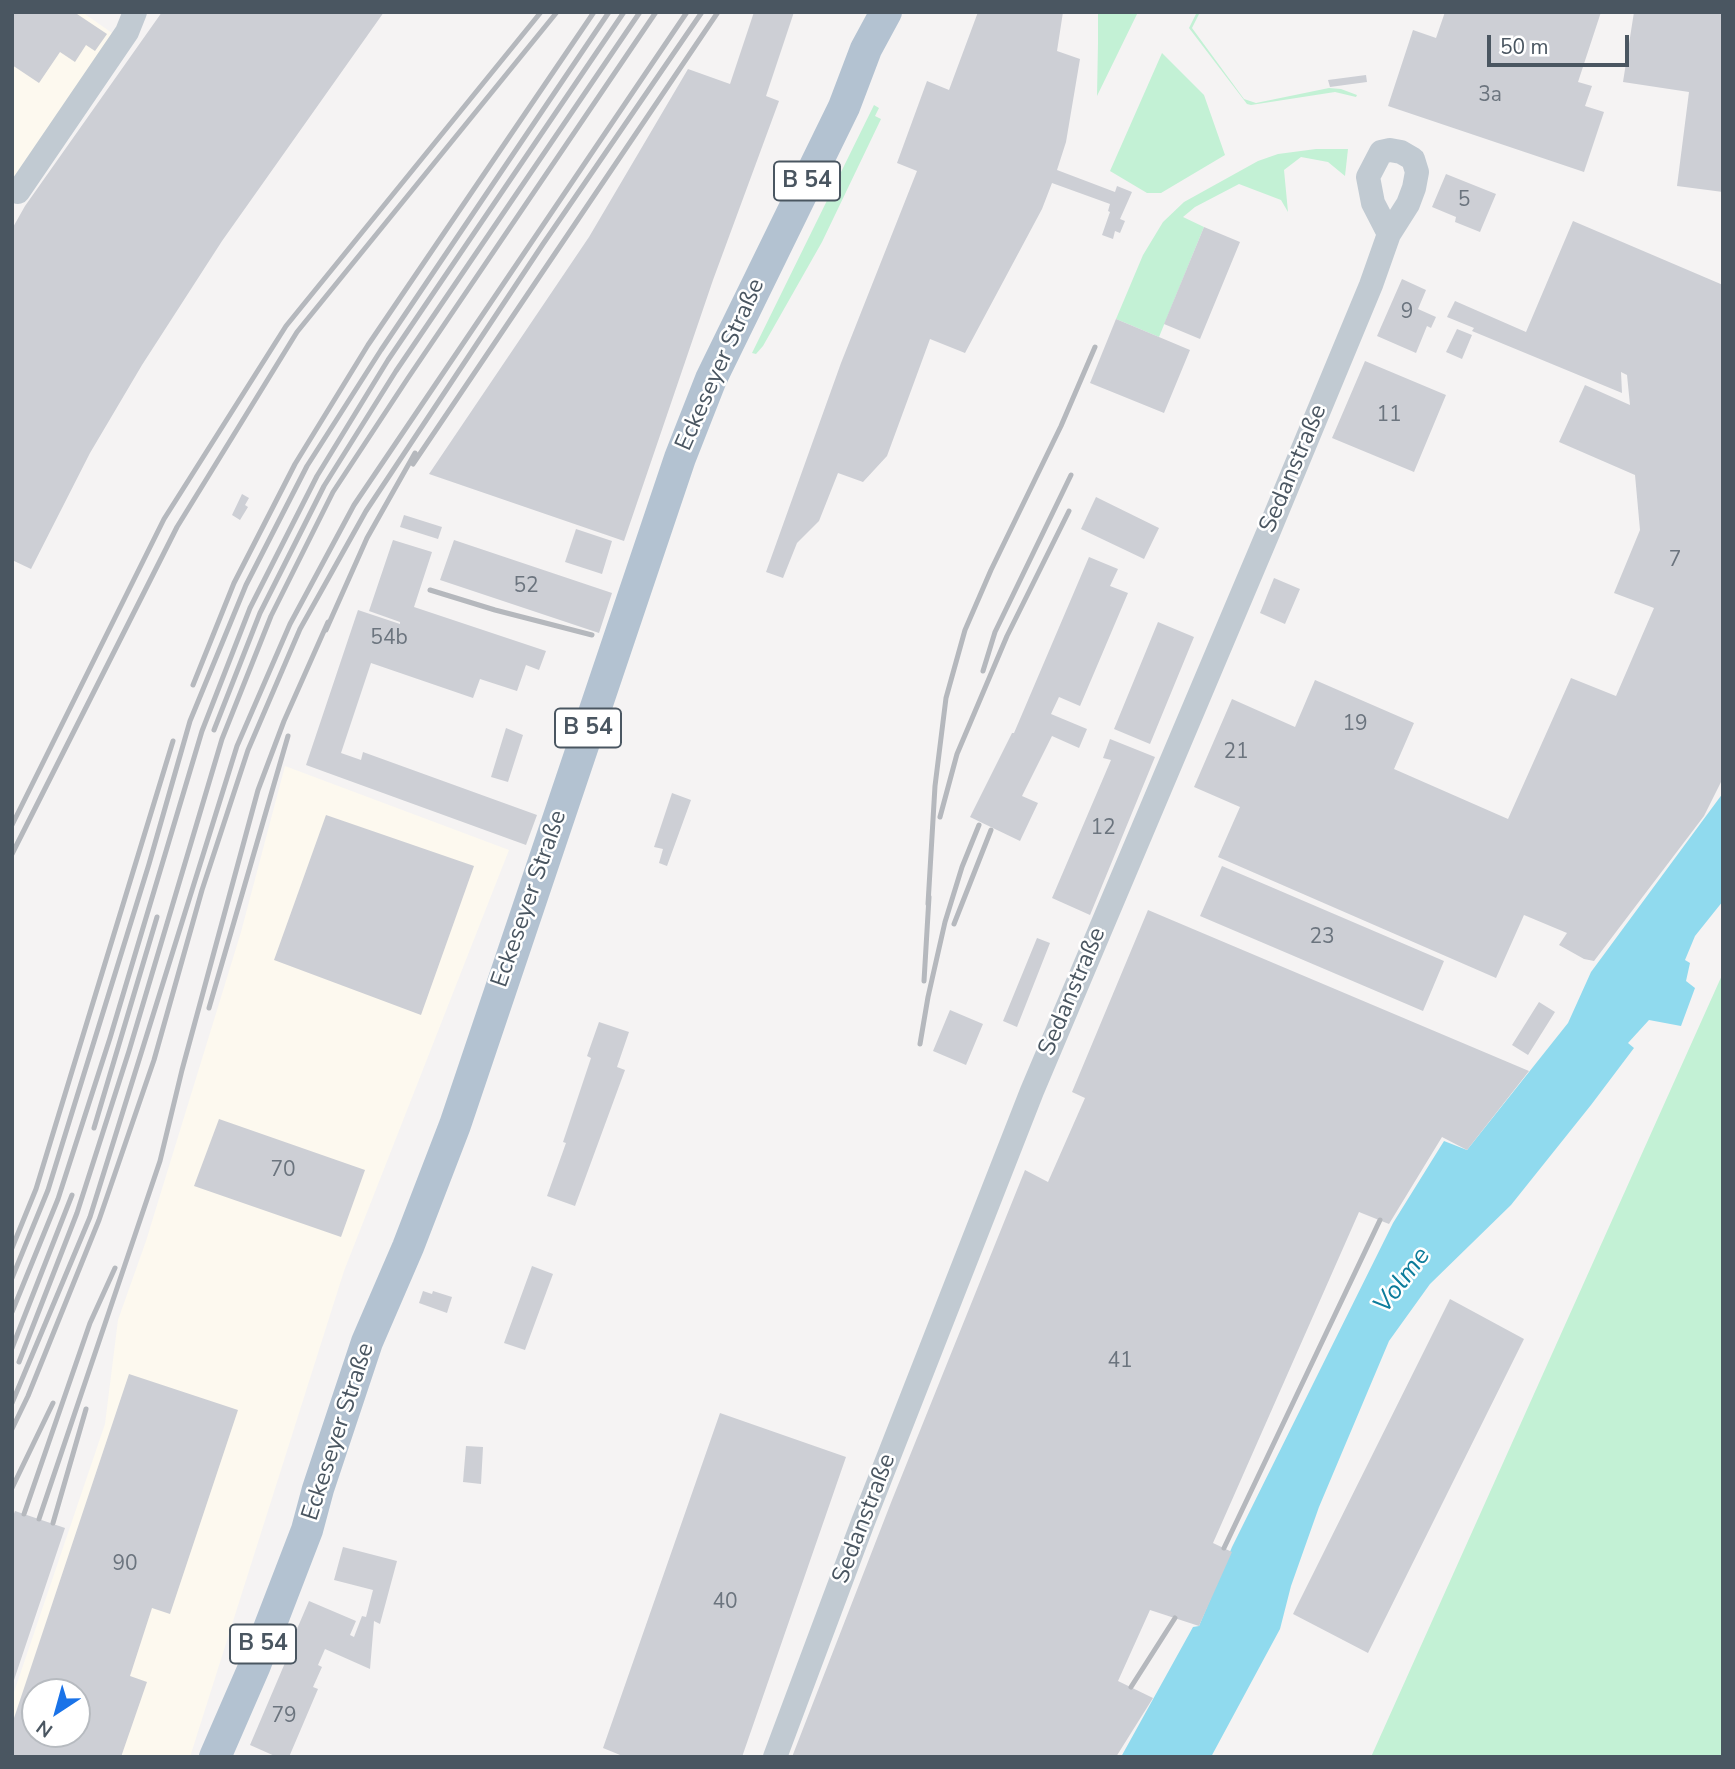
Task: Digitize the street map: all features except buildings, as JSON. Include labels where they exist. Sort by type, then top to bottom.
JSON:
[{"type":"main road","name":"Eckeseyer Straße","points":[[866,49],[867,12]]},
{"type":"main road","name":"Eckeseyer Straße","points":[[215,1757],[255,1665],[307,1531],[318,1489],[364,1351],[416,1227],[454,1125],[680,458],[711,379],[844,107],[866,49],[886,12]]},
{"type":"street","points":[[15,191],[127,32],[135,12]]},
{"type":"street","name":"Sedanstraße","points":[[775,1757],[863,1522],[1036,1080],[1262,546],[1390,234]]},
{"type":"shaded area","points":[[12,12],[82,12],[112,33],[69,102],[12,206]]},
{"type":"shaded area","points":[[285,766],[509,850],[344,1271],[190,1757],[12,1757],[12,1698],[105,1424],[118,1320],[146,1241],[241,932]]},
{"type":"green space","points":[[1098,12],[1138,12],[1097,96],[1098,43]]},
{"type":"green space","points":[[1197,12],[1200,12],[1192,28],[1244,99],[1256,103],[1329,88],[1341,89],[1357,95],[1356,97],[1335,92],[1251,105],[1247,104],[1189,28]]},
{"type":"green space","points":[[1162,53],[1204,95],[1225,155],[1161,193],[1147,193],[1110,171]]},
{"type":"green space","points":[[874,105],[879,108],[875,116],[881,119],[822,242],[763,346],[756,354],[752,353]]},
{"type":"green space","points":[[1316,149],[1348,149],[1345,176],[1328,162],[1301,157],[1284,170],[1288,212],[1281,200],[1239,184],[1195,207],[1183,217],[1204,227],[1159,337],[1116,319],[1143,255],[1163,222],[1184,202],[1258,161],[1278,154]]},
{"type":"green space","points":[[1723,973],[1723,1757],[1371,1757]]},
{"type":"water","name":"Volme","points":[[1723,793],[1723,901],[1695,936],[1685,960],[1690,963],[1686,981],[1695,988],[1681,1026],[1649,1020],[1628,1043],[1634,1048],[1511,1205],[1430,1284],[1389,1341],[1319,1507],[1291,1586],[1280,1629],[1211,1757],[1121,1757],[1193,1627],[1199,1626],[1232,1547],[1393,1223],[1444,1141],[1467,1150],[1568,1023],[1591,972]]},
{"type":"railway","points":[[12,825],[164,519],[286,326],[541,12]]},
{"type":"railway","points":[[12,854],[177,527],[297,332],[557,12]]},
{"type":"railway","points":[[193,685],[234,583],[295,464],[368,345],[594,12]]},
{"type":"railway","points":[[12,1278],[48,1190],[149,864],[190,721],[246,585],[307,466],[381,350],[609,12]]},
{"type":"railway","points":[[12,1312],[58,1199],[110,1038],[202,731],[250,608],[317,476],[388,360],[624,12]]},
{"type":"railway","points":[[214,730],[260,613],[324,486],[396,371],[640,12]]},
{"type":"railway","points":[[19,1362],[77,1213],[129,1051],[222,739],[271,616],[333,492],[656,12]]},
{"type":"railway","points":[[12,1403],[90,1217],[237,746],[290,624],[354,505],[687,12]]},
{"type":"railway","points":[[12,1429],[99,1220],[154,1060],[202,890],[248,750],[300,629],[366,511],[543,244],[702,12]]},
{"type":"railway","points":[[413,464],[718,12]]},
{"type":"railway","points":[[928,904],[935,786],[946,698],[965,630],[1095,347]]},
{"type":"railway","points":[[326,630],[367,538],[415,453]]},
{"type":"railway","points":[[983,671],[995,632],[1071,475]]},
{"type":"railway","points":[[940,817],[957,754],[1007,636],[1069,511]]},
{"type":"railway","points":[[430,590],[592,635]]},
{"type":"railway","points":[[39,1519],[160,1161],[258,790],[284,721],[328,622]]},
{"type":"railway","points":[[209,1008],[288,736]]},
{"type":"railway","points":[[12,1248],[36,1189],[173,741]]},
{"type":"railway","points":[[920,1044],[945,922],[962,867],[979,825]]},
{"type":"railway","points":[[954,924],[991,830]]},
{"type":"railway","points":[[924,981],[929,897]]},
{"type":"railway","points":[[94,1128],[157,917]]},
{"type":"railway","points":[[12,1348],[72,1195]]},
{"type":"railway","points":[[1224,1548],[1380,1220]]},
{"type":"railway","points":[[24,1514],[90,1323],[115,1268]]},
{"type":"railway","points":[[12,1488],[53,1403]]},
{"type":"railway","points":[[53,1523],[86,1409]]},
{"type":"railway","points":[[1131,1687],[1175,1618]]}]
